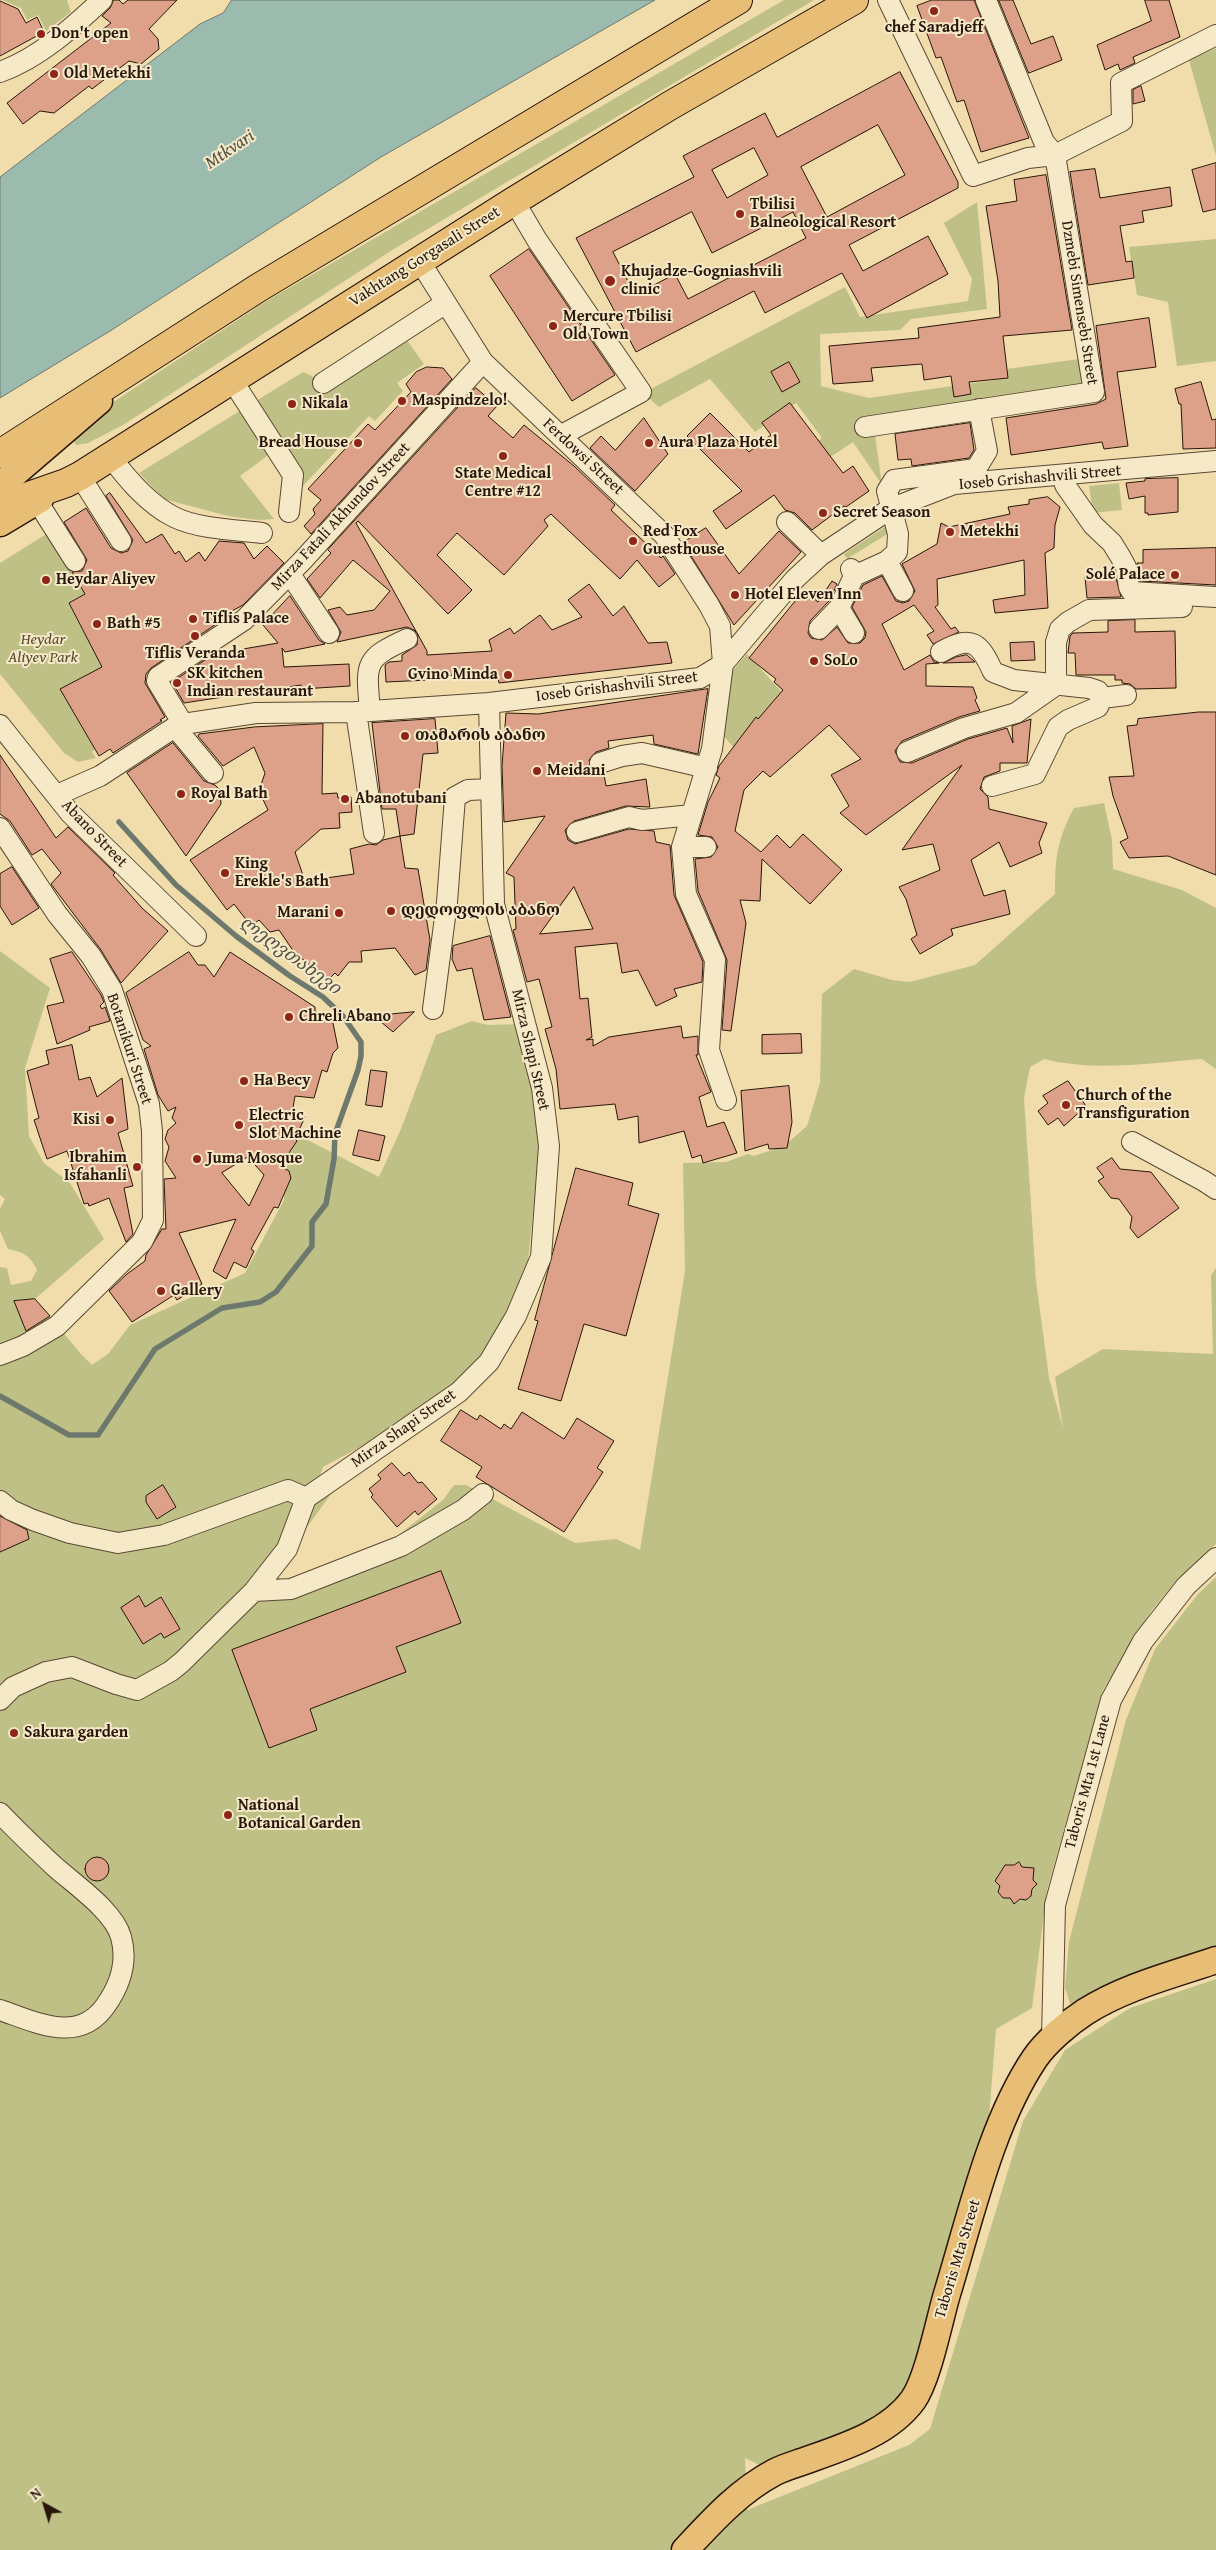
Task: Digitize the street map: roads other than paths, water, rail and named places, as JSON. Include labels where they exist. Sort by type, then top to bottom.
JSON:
[{"type":"highway","points":[[0,454],[266,283],[738,0]]},
{"type":"highway","name":"Vakhtang Gorgasali Street","points":[[73,480],[514,201],[671,105],[854,0]]},
{"type":"highway","points":[[0,506],[73,480]]},
{"type":"main road","points":[[0,486],[147,360]]},
{"type":"main road","name":"Vakhtang Gorgasali Street","points":[[0,523],[73,480]]},
{"type":"main road","name":"Taboris Mta Street","points":[[685,2550],[746,2489],[777,2471],[861,2440],[892,2420],[914,2399],[927,2366],[936,2330],[989,2157],[1019,2086],[1036,2057],[1052,2040],[1085,2012],[1121,1994],[1216,1960]]},
{"type":"street","points":[[0,72],[18,65],[37,54],[102,0]]},
{"type":"street","points":[[888,0],[973,176],[1028,158],[1056,155],[1122,121],[1121,83],[1216,35]]},
{"type":"street","name":"Dzmebi Simensebi Street","points":[[865,427],[1094,392],[1056,155],[1044,142],[986,0]]},
{"type":"street","points":[[514,201],[537,240],[642,392],[560,436]]},
{"type":"street","name":"Ferdowsi Street","points":[[419,260],[483,362],[664,534],[709,604],[720,626],[723,664],[712,749],[682,847]]},
{"type":"street","points":[[322,383],[446,303]]},
{"type":"street","name":"Mirza Fatali Akhundov Street","points":[[179,726],[157,681],[158,677],[244,620],[290,574],[483,362]]},
{"type":"street","points":[[232,380],[293,475],[289,512]]},
{"type":"street","points":[[819,630],[839,608],[852,573],[886,561],[896,552],[898,534],[890,509],[887,491],[894,480],[976,469],[987,451],[979,409]]},
{"type":"street","points":[[110,456],[124,475],[156,506],[176,518],[214,528],[262,533]]},
{"type":"street","name":"Ioseb Grishashvili Street","points":[[56,796],[100,776],[179,726],[256,713],[363,711],[489,703],[700,678],[723,664],[795,579],[821,554],[890,509],[954,484],[1064,476],[1216,461]]},
{"type":"street","points":[[1064,476],[1065,485],[1093,525],[1112,543],[1120,556],[1126,567],[1128,587],[1132,592],[1216,598]]},
{"type":"street","points":[[73,480],[122,541]]},
{"type":"street","points":[[37,501],[75,560]]},
{"type":"street","points":[[787,522],[821,554]]},
{"type":"street","points":[[886,561],[903,591]]},
{"type":"street","points":[[290,574],[329,633]]},
{"type":"street","points":[[1056,685],[1056,642],[1060,629],[1089,610],[1184,607],[1216,598]]},
{"type":"street","points":[[839,608],[854,633]]},
{"type":"street","points":[[374,833],[363,711],[367,682],[371,661],[381,650],[407,639]]},
{"type":"street","points":[[941,652],[953,645],[970,643],[983,650],[993,672],[1014,680],[1090,688],[1098,691],[1102,698]]},
{"type":"street","points":[[906,752],[964,728],[1016,713],[1056,685]]},
{"type":"street","points":[[1102,698],[1126,695]]},
{"type":"street","points":[[992,786],[1035,774],[1058,727],[1068,720],[1098,707],[1102,698]]},
{"type":"street","name":"Mirza Shapi Street","points":[[306,1498],[459,1392],[489,1362],[516,1316],[541,1257],[549,1146],[542,1088],[494,904],[489,703]]},
{"type":"street","name":"Abano Street","points":[[0,725],[70,813],[196,936]]},
{"type":"street","points":[[179,726],[213,773]]},
{"type":"street","points":[[600,763],[622,756],[642,753],[707,768]]},
{"type":"street","points":[[433,1009],[447,902],[455,797],[468,790],[492,789]]},
{"type":"street","points":[[578,832],[628,817],[642,820],[692,815]]},
{"type":"street","name":"Botanikuri Street","points":[[0,828],[57,914],[91,956],[112,990],[149,1104],[151,1122],[152,1220],[142,1242],[57,1326],[23,1346],[0,1355]]},
{"type":"street","points":[[706,847],[682,847],[686,894],[715,960],[709,1050],[726,1100]]},
{"type":"street","points":[[1132,1142],[1204,1180],[1216,1189]]},
{"type":"street","points":[[0,1501],[11,1510],[70,1534],[118,1543],[164,1535],[288,1490],[306,1498],[287,1549],[254,1591],[171,1671],[137,1690],[72,1667],[46,1672],[13,1687],[0,1700]]},
{"type":"street","points":[[254,1591],[292,1589],[401,1546],[463,1510],[483,1494]]},
{"type":"street","name":"Taboris Mta 1st Lane","points":[[1052,2040],[1055,1905],[1111,1700],[1143,1640],[1186,1586],[1216,1558]]},
{"type":"street","points":[[0,1813],[108,1916],[121,1937],[124,1966],[116,1991],[98,2017],[80,2026],[58,2029],[0,2010]]},
{"type":"water","name":"Mtkvari","points":[[232,0],[655,0],[381,157],[110,331],[0,398],[0,177],[200,24],[223,13]]},
{"type":"waterway","name":"ლეღვთახევი","points":[[0,1396],[69,1435],[98,1435],[155,1349],[222,1308],[260,1302],[276,1292],[312,1246],[312,1222],[326,1204],[334,1159],[335,1134],[358,1070],[361,1056],[361,1042],[343,1016],[323,997],[290,976],[236,936],[176,885],[119,822]]},
{"type":"place","name":"chef Saradjeff","points":[[934,11]]},
{"type":"place","name":"Don't open","points":[[41,34]]},
{"type":"place","name":"Old Metekhi","points":[[54,74]]},
{"type":"place","name":"Tbilisi Balneological Resort","points":[[740,214]]},
{"type":"place","name":"Khujadze-Gogniashvili clinic","points":[[610,281]]},
{"type":"place","name":"Mercure Tbilisi Old Town","points":[[553,326]]},
{"type":"place","name":"Maspindzelo!","points":[[402,401]]},
{"type":"place","name":"Nikala","points":[[292,404]]},
{"type":"place","name":"Bread House","points":[[358,443]]},
{"type":"place","name":"Aura Plaza Hotel","points":[[649,443]]},
{"type":"place","name":"State Medical Centre #12","points":[[503,456]]},
{"type":"place","name":"Secret Season","points":[[823,513]]},
{"type":"place","name":"Metekhi","points":[[950,532]]},
{"type":"place","name":"Red Fox Guesthouse","points":[[633,541]]},
{"type":"place","name":"Solé Palace","points":[[1175,575]]},
{"type":"place","name":"Heydar Aliyev","points":[[46,580]]},
{"type":"place","name":"Hotel Eleven Inn","points":[[735,595]]},
{"type":"place","name":"Tiflis Palace","points":[[193,619]]},
{"type":"place","name":"Bath #5","points":[[97,624]]},
{"type":"place","name":"Tiflis Veranda","points":[[195,636]]},
{"type":"place","name":"SoLo","points":[[814,661]]},
{"type":"place","name":"Gvino Minda","points":[[508,675]]},
{"type":"place","name":"SK kitchen Indian restaurant","points":[[177,683]]},
{"type":"place","name":"თამარის აბანო","points":[[405,736]]},
{"type":"place","name":"Meidani","points":[[537,771]]},
{"type":"place","name":"Royal Bath","points":[[181,794]]},
{"type":"place","name":"Abanotubani","points":[[345,799]]},
{"type":"place","name":"King Erekle's Bath","points":[[225,873]]},
{"type":"place","name":"დედოფლის აბანო","points":[[391,911]]},
{"type":"place","name":"Marani","points":[[339,913]]},
{"type":"place","name":"Chreli Abano","points":[[289,1017]]},
{"type":"place","name":"На Весу","points":[[244,1081]]},
{"type":"place","name":"Church of the Transfiguration","points":[[1066,1105]]},
{"type":"place","name":"Kisi","points":[[110,1120]]},
{"type":"place","name":"Electric Slot Machine","points":[[239,1125]]},
{"type":"place","name":"Juma Mosque","points":[[197,1159]]},
{"type":"place","name":"Ibrahim Isfahanli","points":[[137,1167]]},
{"type":"place","name":"Gallery","points":[[161,1291]]},
{"type":"place","name":"Sakura garden","points":[[14,1733]]},
{"type":"place","name":"National Botanical Garden","points":[[228,1815]]},
{"type":"park label","name":"Heydar Aliyev Park","points":[[43,649]]}]
